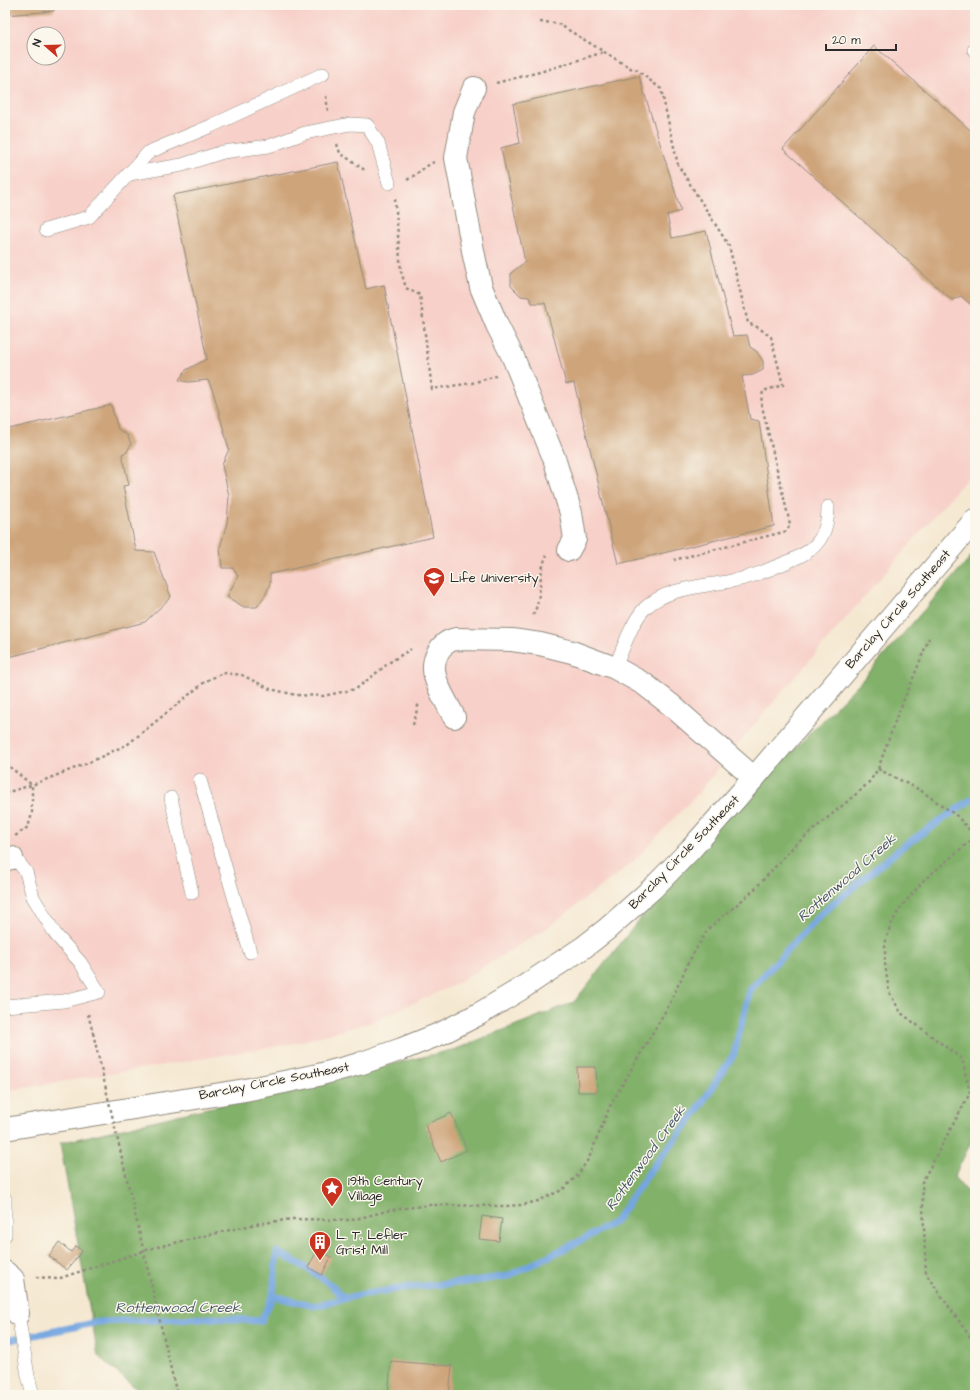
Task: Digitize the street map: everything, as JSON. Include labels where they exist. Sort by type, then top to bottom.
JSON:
[{"type":"street","points":[[474,88],[464,112],[456,158],[474,256],[481,287],[554,458],[572,513],[574,539],[569,550]]},
{"type":"street","name":"Barclay Circle Southeast","points":[[5,1129],[245,1090],[318,1075],[359,1064],[442,1033],[479,1014],[519,990],[584,947],[653,888],[691,850],[975,520]]},
{"type":"street","points":[[454,717],[442,694],[435,676],[435,659],[444,643],[456,639],[512,640],[540,644],[572,652],[614,668],[644,684],[671,705],[754,778]]},
{"type":"street","points":[[9,1275],[18,1314]]},
{"type":"lane","points":[[46,230],[88,217],[149,152],[211,126],[323,74]]},
{"type":"lane","points":[[129,174],[182,165],[223,152],[269,146],[305,134],[350,124],[368,125],[378,143],[390,185]]},
{"type":"lane","points":[[614,668],[638,617],[645,608],[667,594],[732,581],[763,572],[804,554],[814,547],[821,538],[826,526],[828,506]]},
{"type":"lane","points":[[200,780],[250,952]]},
{"type":"lane","points":[[171,798],[192,893]]},
{"type":"lane","points":[[5,1006],[64,1001],[99,992],[80,962],[56,935],[33,897],[26,872],[9,852]]},
{"type":"lane","points":[[5,1198],[5,1235]]},
{"type":"lane","points":[[18,1314],[28,1376],[33,1395]]},
{"type":"path","points":[[540,22],[557,23],[632,69],[637,70],[661,89],[678,165],[729,246],[748,323],[760,328],[771,337],[783,385],[763,391],[761,402],[790,524],[787,531],[674,560]]},
{"type":"path","points":[[474,88],[540,72],[605,52]]},
{"type":"path","points":[[331,129],[340,153],[362,169],[390,185],[395,201],[401,271],[406,288],[420,295],[432,389],[472,383],[517,369]]},
{"type":"path","points":[[390,185],[420,172],[426,166],[439,160],[456,158]]},
{"type":"path","points":[[533,615],[537,607],[539,582]]},
{"type":"path","points":[[9,1275],[57,1279],[153,1248],[256,1224],[292,1220],[352,1220],[391,1210],[429,1205],[522,1205],[538,1201],[562,1190],[576,1176],[589,1158],[610,1106],[670,1003],[689,961],[708,929],[753,891],[795,845],[861,790],[870,781],[878,769],[897,716],[929,638]]},
{"type":"path","points":[[5,793],[32,785],[88,764],[128,744],[206,681],[223,673],[242,675],[270,689],[296,695],[322,696],[356,689],[390,662],[411,649]]},
{"type":"path","points":[[5,763],[32,785]]},
{"type":"path","points":[[878,769],[920,790],[957,816],[975,836],[924,880],[900,908],[890,927],[885,944],[885,964],[889,992],[901,1013],[962,1059],[970,1093],[922,1182],[926,1274],[975,1342]]},
{"type":"path","points":[[9,852],[28,827],[32,814],[32,785]]},
{"type":"path","points":[[93,1033],[177,1395]]},
{"type":"shaded area","name":"Life University","points":[[5,5],[975,5],[975,469],[752,727],[702,789],[633,862],[547,928],[454,985],[369,1023],[291,1044],[5,1091]]},
{"type":"green space","points":[[975,552],[975,1134],[954,1177],[975,1201],[975,1395],[144,1395],[98,1356],[60,1143],[456,1049],[574,1002],[693,852],[866,676]]},
{"type":"building","points":[[5,5],[54,5],[54,11],[5,15]]},
{"type":"building","points":[[874,46],[975,134],[975,308],[961,296],[952,300],[783,149]]},
{"type":"building","points":[[639,76],[681,211],[667,215],[672,238],[706,231],[733,336],[747,335],[750,347],[756,351],[763,361],[763,370],[753,375],[742,376],[750,419],[759,421],[774,526],[618,564],[574,383],[566,384],[545,303],[532,303],[529,297],[521,296],[511,286],[511,273],[525,262],[501,148],[520,143],[513,104]]},
{"type":"building","points":[[338,162],[366,289],[384,285],[433,537],[270,574],[270,583],[266,594],[257,607],[244,607],[227,597],[238,576],[233,568],[222,568],[220,548],[227,523],[229,496],[222,465],[229,449],[213,391],[208,380],[188,382],[179,380],[186,370],[207,359],[173,195]]},
{"type":"building","points":[[111,405],[118,429],[127,435],[131,444],[127,452],[122,454],[129,485],[123,486],[136,551],[154,552],[171,597],[145,622],[5,658],[5,430]]},
{"type":"building","points":[[577,1067],[596,1067],[597,1092],[578,1092]]},
{"type":"building","points":[[451,1113],[467,1150],[441,1162],[425,1125]]},
{"type":"building","points":[[482,1216],[502,1219],[499,1241],[479,1239]]},
{"type":"building","points":[[59,1242],[71,1252],[76,1246],[82,1251],[67,1270],[49,1256]]},
{"type":"building","name":"L. T. Lefler Grist Mill","points":[[318,1250],[331,1257],[322,1275],[308,1267]]},
{"type":"building","points":[[391,1361],[452,1366],[449,1395],[388,1395]]},
{"type":"waterway","name":"Rottenwood Creek","points":[[5,1341],[99,1322],[214,1318],[261,1321],[273,1296],[314,1306],[359,1295],[411,1287],[468,1282],[508,1276],[615,1222],[653,1167],[695,1114],[734,1054],[750,990],[821,914],[902,847],[975,797]]},
{"type":"waterway","points":[[273,1296],[277,1252],[321,1277],[344,1298]]},
{"type":"place","name":"Life University","points":[[434,598]]},
{"type":"place","name":"19th Century Village","points":[[332,1208]]},
{"type":"place","name":"L. T. Lefler Grist Mill","points":[[320,1262]]}]
